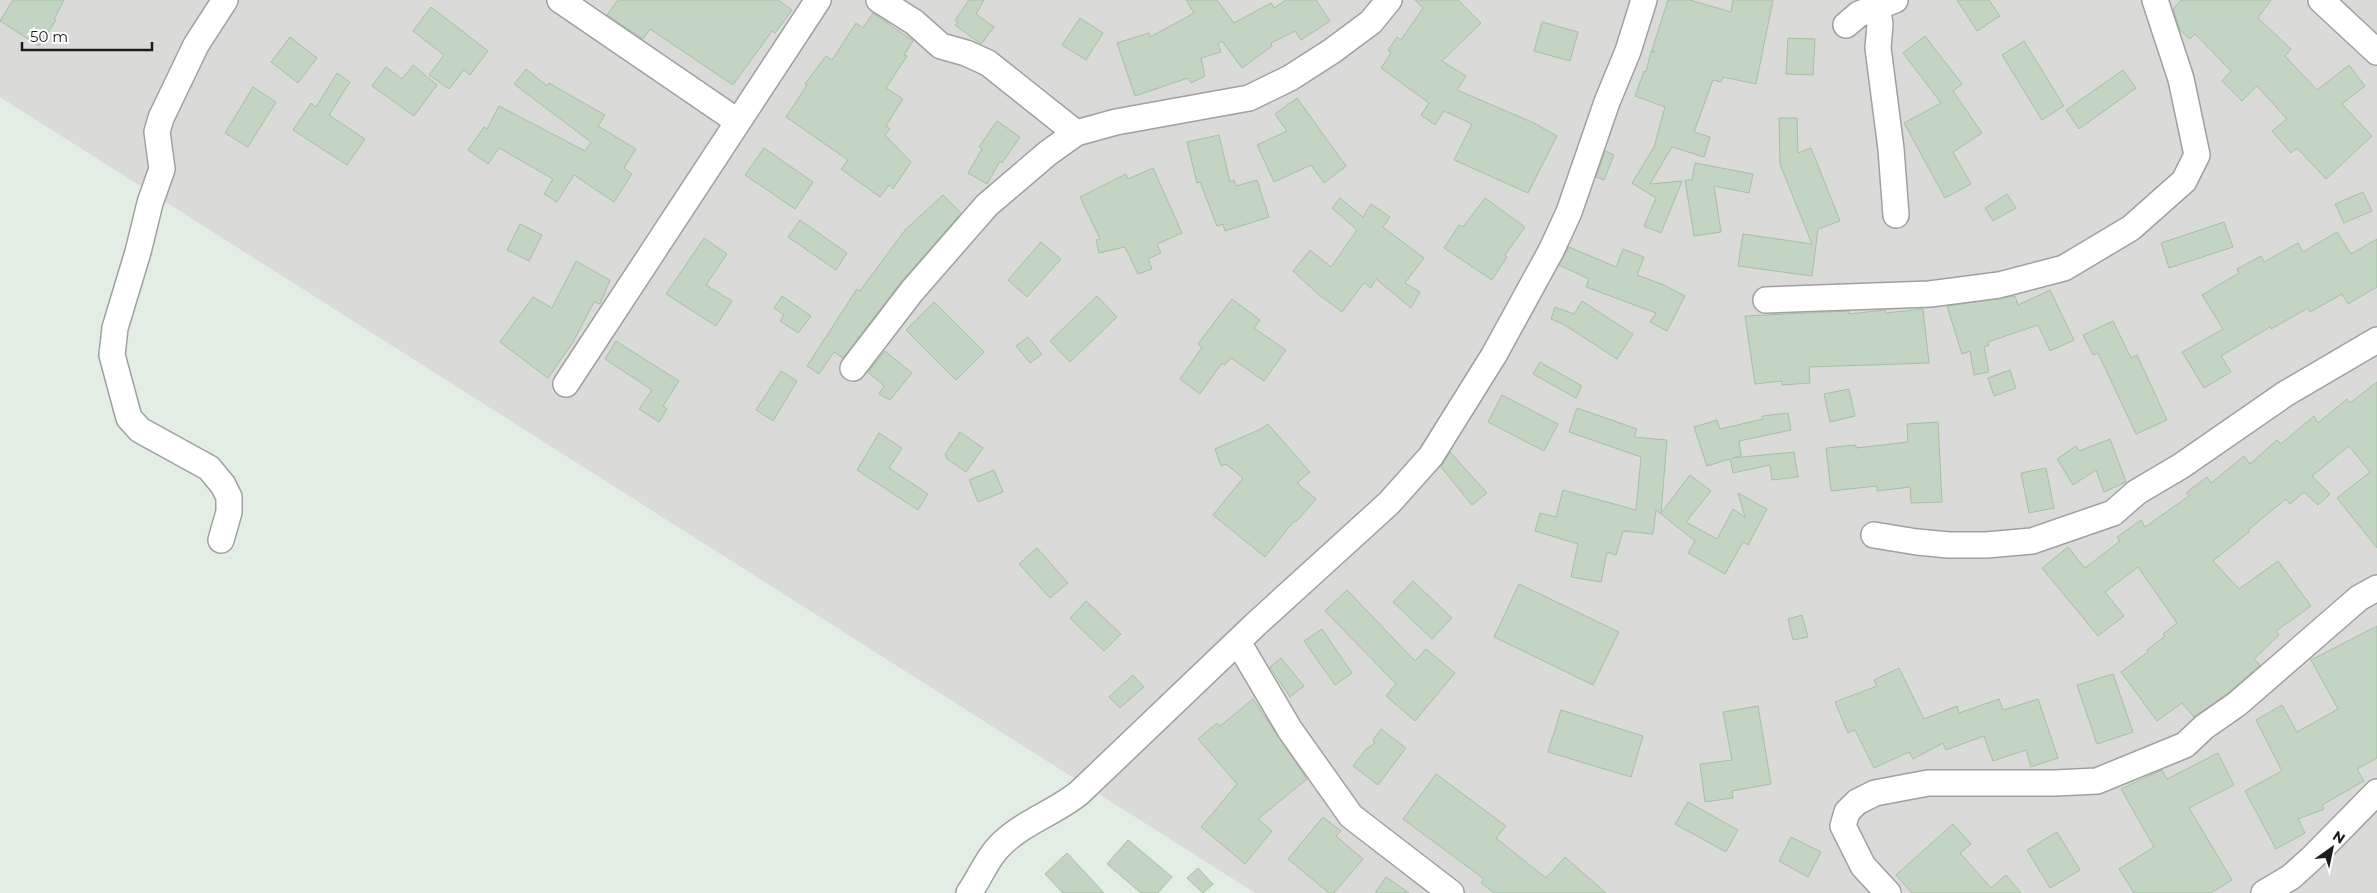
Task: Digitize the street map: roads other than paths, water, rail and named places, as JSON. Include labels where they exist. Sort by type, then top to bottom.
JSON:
[{"type":"street","points":[[221,540],[229,504],[229,497],[223,485],[209,468],[140,430],[129,418],[112,355],[115,328],[138,252],[150,203],[162,169],[157,132],[161,118],[196,45],[224,0]]},
{"type":"street","points":[[560,0],[737,121]]},
{"type":"street","points":[[566,384],[818,0]]},
{"type":"street","points":[[879,0],[914,22],[941,46],[966,53],[988,63],[1076,134]]},
{"type":"street","points":[[853,368],[912,291],[987,204],[1048,153],[1076,134],[1116,122],[1249,98],[1290,78],[1332,52],[1371,22],[1389,0]]},
{"type":"street","points":[[969,893],[996,849],[1020,830],[1042,816],[1056,810],[1079,793],[1238,642],[1389,503],[1432,456],[1464,406],[1551,251],[1569,212],[1607,102],[1628,51],[1644,0]]},
{"type":"street","points":[[1766,300],[1930,294],[1999,285],[2064,268],[2131,228],[2184,181],[2197,155],[2181,79],[2155,0]]},
{"type":"street","points":[[2321,0],[2377,52]]},
{"type":"street","points":[[1846,25],[1859,14],[1886,3]]},
{"type":"street","points":[[1886,3],[1880,24],[1878,48],[1891,149],[1896,215]]},
{"type":"street","points":[[1874,534],[1917,542],[1949,545],[2023,542],[2032,541],[2113,513],[2137,492],[2181,466],[2285,394],[2377,340]]},
{"type":"street","points":[[1888,893],[1864,866],[1843,826],[1848,812],[1857,802],[1875,793],[1928,782],[2055,783],[2097,780],[2144,762],[2185,745],[2204,727],[2237,704],[2359,598],[2377,588]]},
{"type":"street","points":[[1238,642],[1290,730],[1351,816],[1451,893]]},
{"type":"street","points":[[2264,893],[2292,877],[2377,792]]}]
